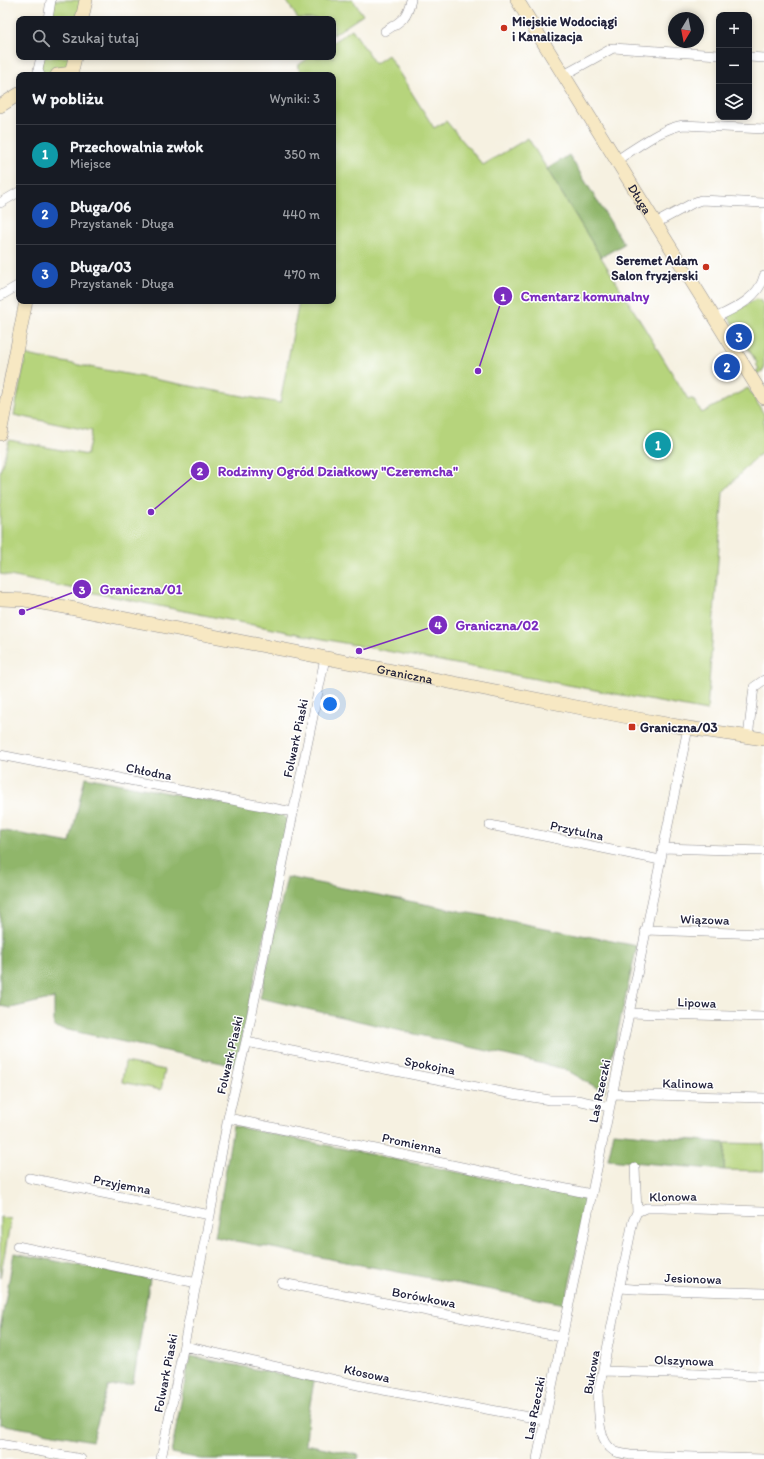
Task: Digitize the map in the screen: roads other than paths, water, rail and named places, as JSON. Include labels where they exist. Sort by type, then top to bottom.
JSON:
[{"type":"main road","points":[[83,16],[86,0]]},
{"type":"main road","name":"Długa","points":[[518,1],[764,398]]},
{"type":"main road","points":[[71,72],[74,60]]},
{"type":"main road","points":[[0,106],[16,96]]},
{"type":"main road","points":[[0,434],[4,392],[25,304]]},
{"type":"main road","name":"Graniczna","points":[[0,599],[25,600],[45,603],[688,728],[764,739]]},
{"type":"street","points":[[48,16],[51,0]]},
{"type":"street","points":[[385,31],[403,20],[411,0]]},
{"type":"street","points":[[564,75],[613,48],[716,55]]},
{"type":"street","points":[[752,57],[764,58]]},
{"type":"street","points":[[39,72],[40,60]]},
{"type":"street","points":[[618,161],[623,156],[673,126],[683,125],[764,129]]},
{"type":"street","points":[[0,203],[16,194]]},
{"type":"street","points":[[656,223],[701,200],[764,203]]},
{"type":"street","points":[[715,318],[750,297],[762,285],[764,276]]},
{"type":"street","points":[[0,296],[16,287]]},
{"type":"street","name":"Folwark Piaski","points":[[161,1459],[197,1283],[228,1118],[246,1042],[325,658]]},
{"type":"street","points":[[748,737],[754,687],[764,680]]},
{"type":"street","name":"Las Rzeczki","points":[[537,1459],[645,930],[688,728]]},
{"type":"street","name":"Chłodna","points":[[0,755],[293,812]]},
{"type":"street","name":"Przytulna","points":[[490,825],[660,860]]},
{"type":"street","points":[[662,848],[764,851]]},
{"type":"street","name":"Wiązowa","points":[[645,930],[764,934]]},
{"type":"street","name":"Lipowa","points":[[628,1013],[764,1017]]},
{"type":"street","name":"Spokojna","points":[[246,1042],[513,1094],[550,1100],[577,1100],[609,1107]]},
{"type":"street","name":"Kalinowa","points":[[612,1094],[764,1098]]},
{"type":"street","name":"Promienna","points":[[228,1118],[591,1194]]},
{"type":"street","points":[[635,1168],[637,1212]]},
{"type":"street","name":"Przyjemna","points":[[29,1178],[210,1215]]},
{"type":"street","name":"Klonowa","points":[[621,1288],[637,1212],[646,1208],[764,1211]]},
{"type":"street","points":[[17,1246],[197,1283]]},
{"type":"street","name":"Borówkowa","points":[[282,1283],[562,1337]]},
{"type":"street","name":"Jesionowa","points":[[621,1288],[764,1293]]},
{"type":"street","name":"Bukowa","points":[[621,1288],[598,1394],[599,1417],[606,1444],[614,1451],[630,1455],[764,1459]]},
{"type":"street","name":"Kłosowa","points":[[184,1346],[367,1387],[545,1420]]},
{"type":"street","name":"Olszynowa","points":[[604,1371],[764,1376]]},
{"type":"street","points":[[0,1444],[81,1459]]},
{"type":"place","name":"Miejskie Wodociągi i Kanalizacja","points":[[504,28]]},
{"type":"place","name":"Seremet Adam Salon fryzjerski","points":[[706,267]]},
{"type":"place","name":"Długa/03","points":[[739,337]]},
{"type":"place","name":"Długa/06","points":[[727,367]]},
{"type":"place","name":"Cmentarz komunalny","points":[[478,371]]},
{"type":"place","name":"Przechowalnia zwłok","points":[[658,445]]},
{"type":"place","name":"Rodzinny Ogród Działkowy \"Czeremcha\"","points":[[151,512]]},
{"type":"place","name":"Graniczna/01","points":[[22,612]]},
{"type":"place","name":"Graniczna/02","points":[[359,651]]},
{"type":"place","name":"Graniczna/03","points":[[632,727]]}]
